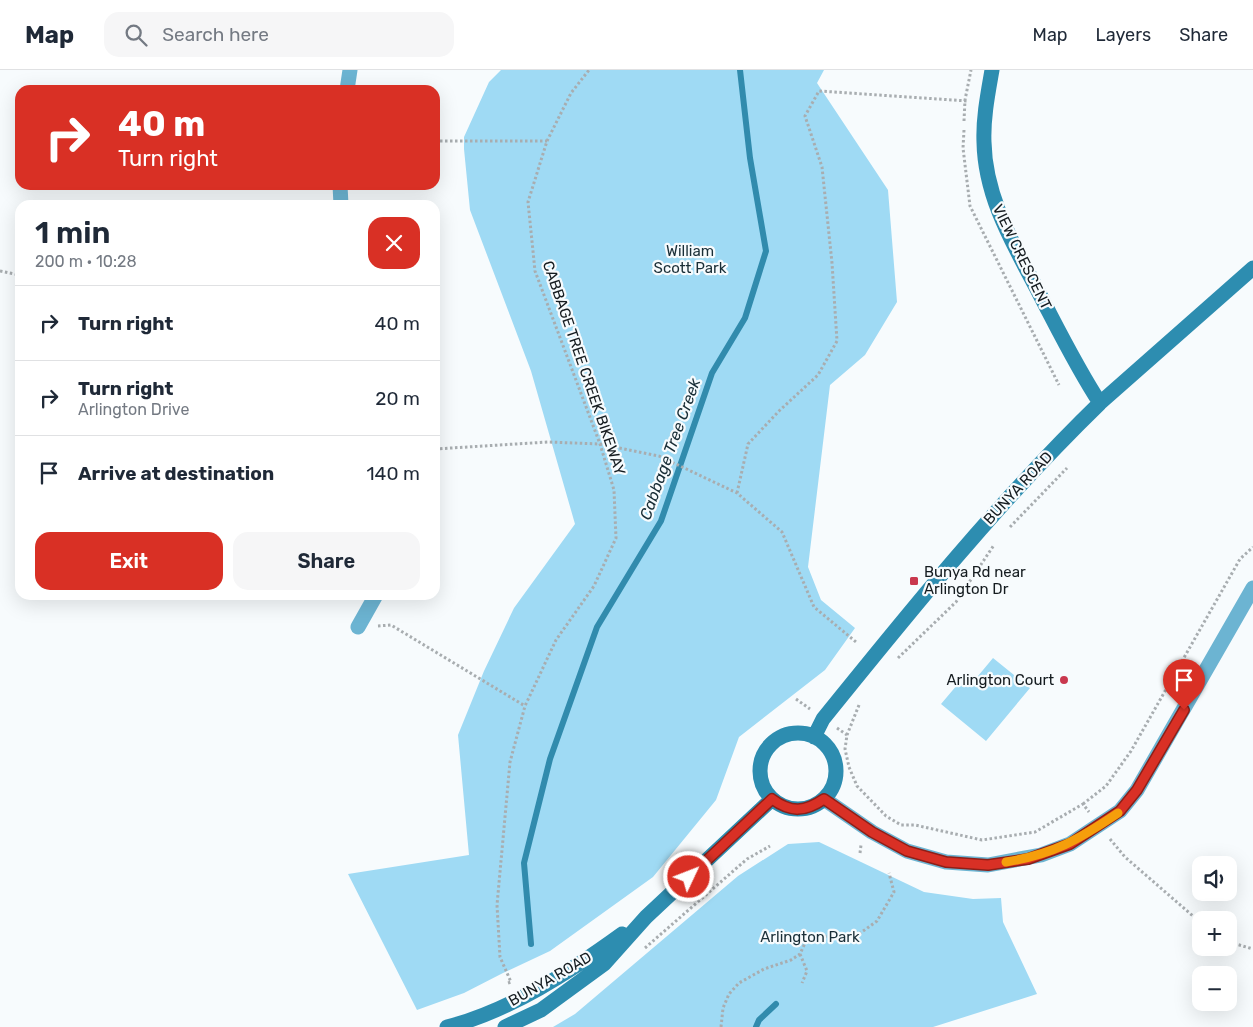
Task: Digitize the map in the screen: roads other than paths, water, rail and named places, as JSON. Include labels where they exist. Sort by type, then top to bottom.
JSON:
[{"type":"street","points":[[348,85],[350,70]]},
{"type":"street","name":"VIEW CRESCENT","points":[[992,70],[986,104],[984,142],[986,169],[1000,217],[1080,371],[1100,403]]},
{"type":"street","name":"BUNYA ROAD","points":[[814,737],[829,711],[987,521],[1100,403],[1253,268]]},
{"type":"street","points":[[824,799],[872,832],[907,851],[946,862],[988,865],[1028,859],[1070,844],[1120,811],[1137,790],[1253,588]]},
{"type":"street","points":[[358,627],[373,600]]},
{"type":"street","points":[[802,733],[824,743],[832,753],[836,765],[836,777],[832,789],[824,799],[815,806],[804,809],[792,809],[782,806],[772,799],[765,790],[761,779],[761,767],[764,756],[770,746],[780,738],[802,733]]},
{"type":"street","name":"BUNYA ROAD","points":[[506,1027],[541,1010],[604,964],[646,917],[772,799]]},
{"type":"street","name":"BUNYA ROAD","points":[[448,1027],[485,1014],[530,993],[595,953],[646,917]]},
{"type":"waterway","name":"Cabbage Tree Creek","points":[[531,944],[524,863],[550,759],[597,627],[661,521],[712,373],[745,318],[766,251],[750,158],[740,70]]},
{"type":"waterway","points":[[756,1027],[759,1020],[776,1004]]},
{"type":"place","name":"Bunya Rd near Arlington Dr","points":[[914,581]]},
{"type":"place","name":"Arlington Court","points":[[1064,680]]},
{"type":"park label","name":"William Scott Park","points":[[690,260]]},
{"type":"park label","name":"Arlington Park","points":[[810,937]]}]
